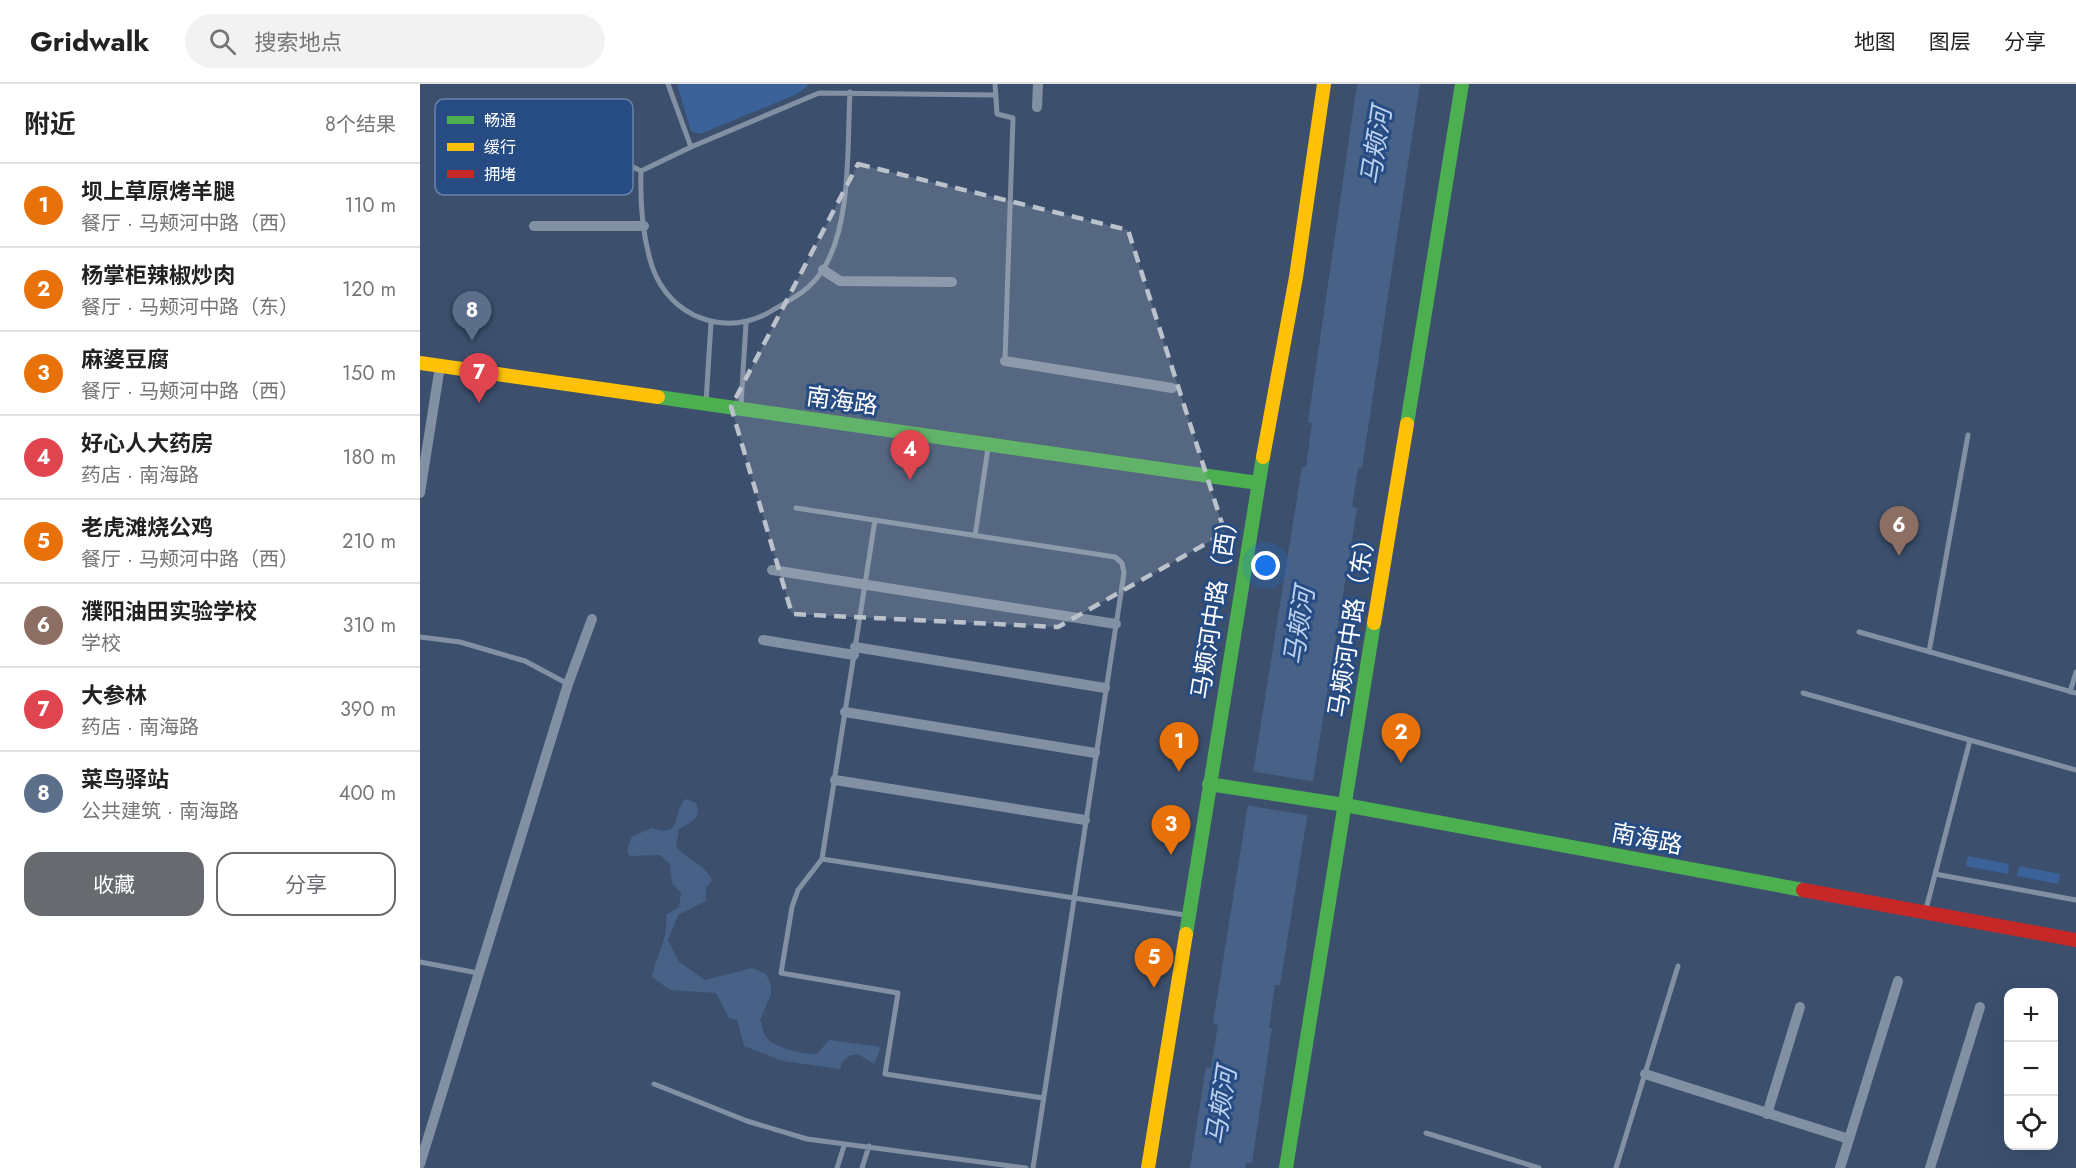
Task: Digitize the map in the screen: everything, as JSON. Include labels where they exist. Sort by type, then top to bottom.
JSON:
[{"type":"street","points":[[1037,107],[1038,84]]},
{"type":"street","name":"马颊河中路（西）","points":[[1148,1168],[1258,483],[1296,278],[1324,84]]},
{"type":"street","name":"马颊河中路（东）","points":[[1286,1168],[1462,84]]},
{"type":"street","points":[[534,226],[644,226]]},
{"type":"street","points":[[823,270],[840,281],[952,282]]},
{"type":"street","points":[[1005,362],[1172,388]]},
{"type":"street","name":"南海路","points":[[420,363],[1258,483]]},
{"type":"street","points":[[420,494],[440,366]]},
{"type":"street","points":[[772,570],[1116,624]]},
{"type":"street","points":[[420,1164],[568,684],[592,619]]},
{"type":"street","points":[[763,640],[1105,688]]},
{"type":"street","points":[[845,712],[1095,753]]},
{"type":"street","points":[[834,780],[1085,820]]},
{"type":"street","name":"南海路","points":[[1209,784],[1345,805],[2076,940]]},
{"type":"street","points":[[1840,1168],[1898,981]]},
{"type":"street","points":[[1767,1114],[1800,1007]]},
{"type":"street","points":[[1930,1168],[1980,1007]]},
{"type":"street","points":[[1645,1074],[1849,1139]]},
{"type":"lane","points":[[668,84],[691,147]]},
{"type":"lane","points":[[819,84],[819,93]]},
{"type":"lane","points":[[995,84],[997,114],[1013,118],[1005,362]]},
{"type":"lane","points":[[641,171],[644,226],[652,268],[674,301],[711,323],[747,323],[762,318],[809,288],[823,270],[836,241],[841,215],[850,92]]},
{"type":"lane","points":[[641,171],[691,147],[819,93],[995,95]]},
{"type":"lane","points":[[633,167],[641,171]]},
{"type":"lane","points":[[706,404],[711,323]]},
{"type":"lane","points":[[741,409],[747,323]]},
{"type":"lane","points":[[1929,652],[1968,435]]},
{"type":"lane","points":[[975,536],[989,445]]},
{"type":"lane","points":[[796,508],[1115,557],[1122,563],[1124,573],[1033,1168]]},
{"type":"lane","points":[[875,520],[822,859],[798,890],[792,907],[781,973],[898,993],[885,1074],[1043,1098]]},
{"type":"lane","points":[[1859,632],[2073,693],[2076,672]]},
{"type":"lane","points":[[420,637],[460,642],[525,661],[568,684]]},
{"type":"lane","points":[[1803,693],[2076,770]]},
{"type":"lane","points":[[1925,913],[1970,740]]},
{"type":"lane","points":[[822,859],[1189,916]]},
{"type":"lane","points":[[1935,874],[2076,900]]},
{"type":"lane","points":[[420,962],[478,973]]},
{"type":"lane","points":[[1616,1168],[1678,966]]},
{"type":"lane","points":[[654,1084],[747,1121],[807,1139],[844,1146],[869,1146],[1026,1168]]},
{"type":"lane","points":[[1426,1133],[1539,1168]]},
{"type":"lane","points":[[837,1168],[844,1146]]},
{"type":"lane","points":[[862,1168],[869,1146]]},
{"type":"highlighted area","points":[[858,164],[1128,230],[1225,533],[1058,627],[792,614],[731,407]]},
{"type":"shaded area","points":[[677,84],[810,84],[797,94],[700,134],[691,131]]},
{"type":"shaded area","points":[[1968,856],[2009,864],[2008,874],[1966,866]]},
{"type":"shaded area","points":[[2019,866],[2060,874],[2058,884],[2017,876]]},
{"type":"water","name":"马颊河","points":[[1357,84],[1420,84],[1362,468],[1358,468],[1352,507],[1357,508],[1280,985],[1275,985],[1269,1028],[1272,1028],[1252,1163],[1246,1163],[1245,1168],[1190,1168],[1206,1067],[1211,1068],[1218,1025],[1213,1023],[1302,467],[1306,467],[1312,423],[1308,422]]},
{"type":"water","points":[[686,799],[696,803],[698,813],[687,825],[679,829],[676,847],[701,866],[712,880],[706,888],[706,901],[678,915],[668,940],[679,962],[705,980],[752,968],[766,974],[771,985],[771,994],[760,1020],[764,1034],[771,1042],[791,1050],[811,1054],[817,1054],[829,1040],[881,1047],[874,1064],[858,1054],[849,1056],[842,1062],[840,1069],[783,1061],[744,1046],[737,1020],[729,1018],[716,993],[670,990],[652,977],[666,931],[666,915],[679,907],[681,893],[672,883],[670,864],[660,855],[630,856],[627,851],[631,837],[652,828],[662,831],[673,827]]},
{"type":"pier","points":[[1250,771],[1317,782],[1311,816],[1245,805]]},
{"type":"traffic: fast","points":[[1407,424],[1462,84]]},
{"type":"traffic: fast","points":[[658,397],[1258,483]]},
{"type":"traffic: fast","points":[[1186,934],[1263,457]]},
{"type":"traffic: fast","points":[[1286,1168],[1374,623]]},
{"type":"traffic: fast","points":[[1209,784],[1345,805],[1803,890]]},
{"type":"traffic: slow","points":[[1263,457],[1296,277],[1324,84]]},
{"type":"traffic: slow","points":[[420,363],[658,397]]},
{"type":"traffic: slow","points":[[1374,623],[1407,424]]},
{"type":"traffic: slow","points":[[1148,1168],[1186,934]]},
{"type":"traffic: jam","points":[[1803,890],[2076,940]]},
{"type":"place","name":"菜鸟驿站","points":[[472,341]]},
{"type":"place","name":"大参林","points":[[479,403]]},
{"type":"place","name":"好心人大药房","points":[[910,480]]},
{"type":"place","name":"濮阳油田实验学校","points":[[1899,556]]},
{"type":"place","name":"杨掌柜辣椒炒肉","points":[[1401,763]]},
{"type":"place","name":"坝上草原烤羊腿","points":[[1179,772]]},
{"type":"place","name":"麻婆豆腐","points":[[1171,855]]},
{"type":"place","name":"老虎滩烧公鸡","points":[[1154,988]]}]
